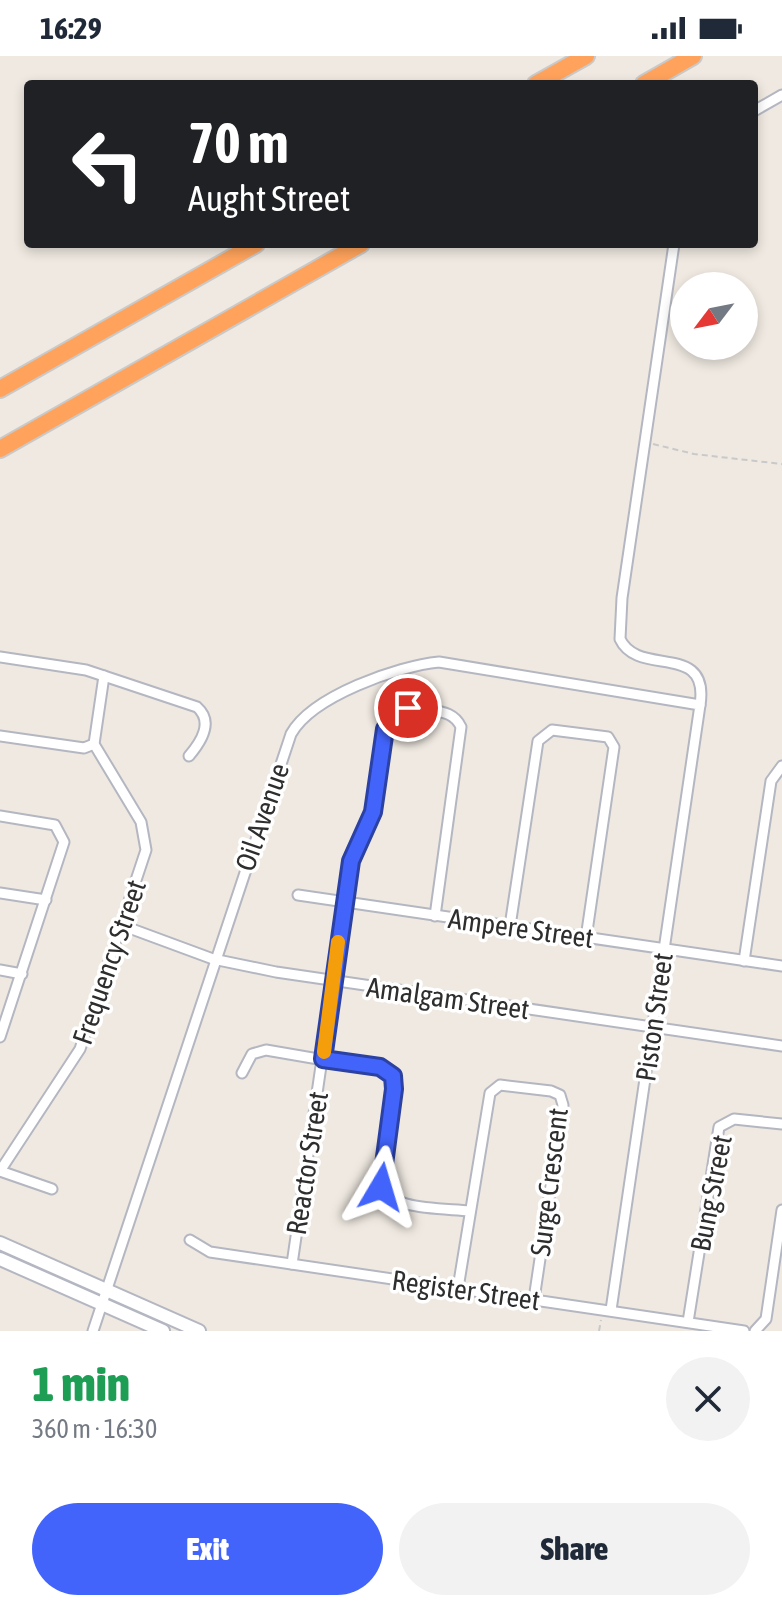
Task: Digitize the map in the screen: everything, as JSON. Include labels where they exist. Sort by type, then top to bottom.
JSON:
[{"type":"highway","points":[[543,80],[586,56]]},
{"type":"highway","points":[[651,80],[693,56]]},
{"type":"highway","points":[[0,389],[249,248]]},
{"type":"highway","points":[[0,449],[354,248]]},
{"type":"main road","points":[[0,1243],[199,1331]]},
{"type":"main road","points":[[0,1259],[163,1331]]},
{"type":"street","points":[[758,109],[782,95]]},
{"type":"street","points":[[673,248],[620,626],[623,645],[632,654],[682,665],[693,671],[699,682],[700,705]]},
{"type":"street","points":[[0,657],[104,676],[201,710],[205,719],[203,735],[189,756]]},
{"type":"street","name":"Oil Avenue","points":[[93,1331],[213,959],[291,734],[304,716],[320,704],[405,669],[439,662],[700,705]]},
{"type":"street","points":[[0,736],[84,748],[94,744],[104,676]]},
{"type":"street","name":"Piston Street","points":[[607,1310],[653,1027],[700,705]]},
{"type":"street","name":"Reactor Street","points":[[292,1264],[352,856],[373,812],[385,729],[395,715],[414,708],[451,715],[461,727],[435,916]]},
{"type":"street","points":[[510,926],[538,741],[552,730],[577,732],[608,737],[614,747],[586,938]]},
{"type":"street","name":"Frequency Street","points":[[0,1171],[76,1057],[140,869],[146,836],[94,744]]},
{"type":"street","points":[[744,961],[771,781],[782,766]]},
{"type":"street","points":[[0,816],[50,823],[62,833],[63,848],[0,1037]]},
{"type":"street","points":[[0,893],[46,900]]},
{"type":"street","name":"Ampere Street","points":[[298,895],[782,966]]},
{"type":"street","name":"Amalgam Street","points":[[121,925],[213,959],[333,981],[782,1046]]},
{"type":"street","points":[[0,970],[22,974]]},
{"type":"street","points":[[242,1073],[247,1060],[259,1051],[380,1067],[393,1076],[394,1089],[381,1182],[387,1198],[469,1211]]},
{"type":"street","name":"Surge Crescent","points":[[458,1288],[492,1090],[505,1085],[557,1093],[563,1102],[534,1299]]},
{"type":"street","name":"Bung Street","points":[[688,1322],[719,1127],[734,1119],[782,1124]]},
{"type":"street","points":[[0,1171],[52,1189]]},
{"type":"street","points":[[755,1331],[766,1319],[782,1210]]},
{"type":"street","name":"Register Street","points":[[190,1240],[210,1252],[744,1331]]},
{"type":"path","points":[[645,441],[694,454],[782,464]]},
{"type":"path","points":[[599,1331],[607,1310]]},
{"type":"slow traffic","points":[[324,1052],[338,942]]},
{"type":"route","points":[[381,1187],[393,1076],[380,1067],[323,1059],[351,861],[373,812],[385,729],[395,715],[408,708]]}]
